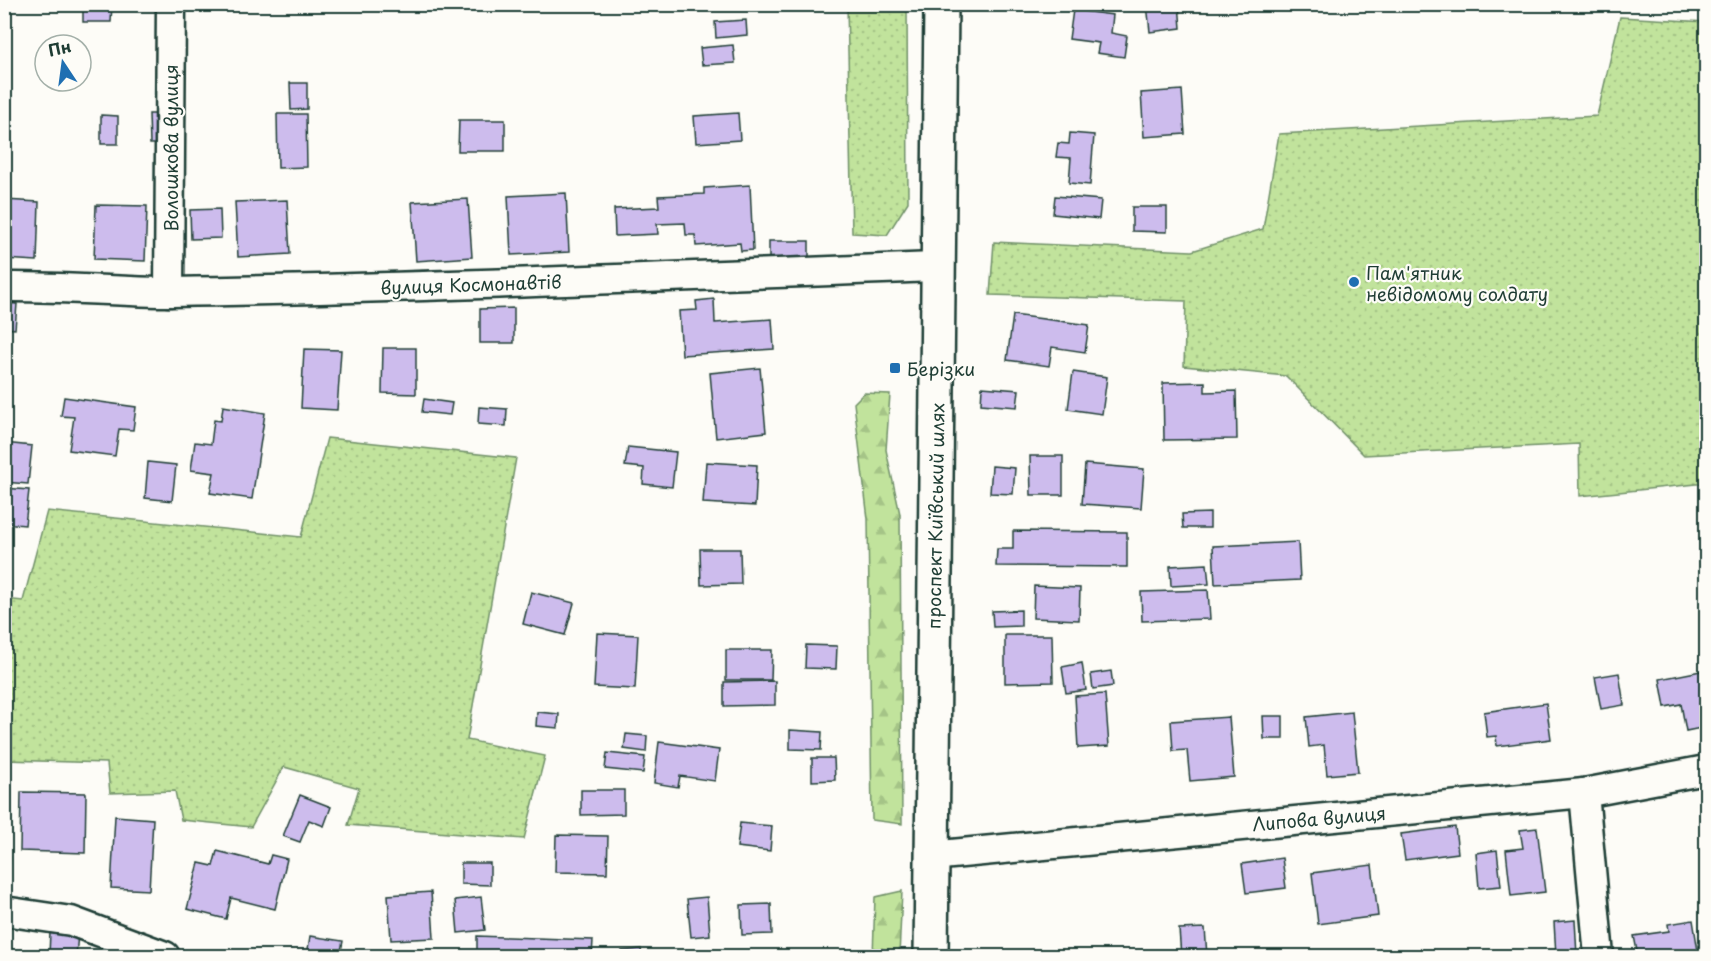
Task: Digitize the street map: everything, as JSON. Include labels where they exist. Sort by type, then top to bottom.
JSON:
[{"type":"main road","name":"проспект Київський шлях","points":[[930,957],[941,4]]},
{"type":"street","name":"Волошкова вулиця","points":[[169,292],[171,4]]},
{"type":"street","name":"вулиця Космонавтів","points":[[4,287],[59,286],[169,292],[392,287],[938,267]]},
{"type":"street","name":"Липова вулиця","points":[[931,856],[1584,793],[1707,770]]},
{"type":"street","points":[[1584,793],[1599,957]]},
{"type":"street","points":[[4,911],[71,921],[165,957]]},
{"type":"green space","points":[[847,5],[907,5],[908,202],[887,235],[852,233]]},
{"type":"green space","points":[[1620,17],[1706,22],[1706,483],[1580,496],[1579,444],[1364,455],[1286,376],[1184,366],[1186,301],[990,295],[994,242],[1192,251],[1263,229],[1279,134],[1597,116]]},
{"type":"green space","points":[[864,393],[890,394],[886,450],[900,514],[902,824],[872,820],[868,519],[854,403]]},
{"type":"green space","points":[[327,438],[516,458],[467,740],[545,756],[524,839],[348,825],[359,788],[284,767],[251,827],[181,820],[175,791],[110,793],[107,763],[5,760],[5,599],[23,601],[47,511],[301,537]]},
{"type":"green space","points":[[902,891],[899,956],[873,956],[875,897]]},
{"type":"building","points":[[83,4],[112,4],[111,22],[83,22]]},
{"type":"building","points":[[1147,4],[1179,4],[1181,28],[1150,32]]},
{"type":"building","points":[[1073,10],[1113,15],[1111,33],[1127,36],[1124,57],[1097,53],[1099,43],[1069,39]]},
{"type":"building","points":[[746,20],[747,35],[716,38],[715,22]]},
{"type":"building","points":[[733,45],[735,63],[702,65],[700,48]]},
{"type":"building","points":[[290,83],[307,83],[307,109],[291,110]]},
{"type":"building","points":[[1182,90],[1185,134],[1144,137],[1141,93]]},
{"type":"building","points":[[738,113],[740,140],[696,143],[694,116]]},
{"type":"building","points":[[149,114],[162,114],[163,144],[150,144]]},
{"type":"building","points":[[277,114],[306,114],[307,167],[278,168]]},
{"type":"building","points":[[101,115],[118,116],[118,144],[101,144]]},
{"type":"building","points":[[459,120],[505,120],[505,151],[458,151]]},
{"type":"building","points":[[1070,133],[1094,135],[1090,185],[1069,183],[1071,158],[1056,157],[1058,143],[1069,144]]},
{"type":"building","points":[[750,185],[753,250],[741,251],[740,243],[696,246],[695,235],[686,235],[685,223],[657,224],[658,234],[615,236],[614,209],[659,207],[658,196],[704,194],[704,188]]},
{"type":"building","points":[[566,193],[569,252],[511,255],[508,196]]},
{"type":"building","points":[[1055,196],[1101,200],[1099,219],[1053,214]]},
{"type":"building","points":[[468,199],[472,257],[416,261],[412,202]]},
{"type":"building","points":[[4,200],[39,202],[37,261],[4,259]]},
{"type":"building","points":[[287,200],[290,254],[238,257],[235,202]]},
{"type":"building","points":[[96,205],[147,206],[145,261],[94,259]]},
{"type":"building","points":[[1132,207],[1167,207],[1167,232],[1132,231]]},
{"type":"building","points":[[220,209],[221,238],[191,239],[190,210]]},
{"type":"building","points":[[769,241],[809,241],[809,266],[769,266]]},
{"type":"building","points":[[714,299],[715,323],[772,319],[774,349],[682,355],[679,311],[697,310],[696,301]]},
{"type":"building","points":[[4,303],[17,304],[15,329],[4,328]]},
{"type":"building","points":[[514,308],[514,343],[480,343],[480,309]]},
{"type":"building","points":[[1013,315],[1089,325],[1085,352],[1052,347],[1049,366],[1007,360]]},
{"type":"building","points":[[383,348],[416,348],[416,394],[382,393]]},
{"type":"building","points":[[304,349],[341,350],[337,410],[301,408]]},
{"type":"building","points":[[760,368],[766,432],[716,438],[710,373]]},
{"type":"building","points":[[1073,372],[1107,377],[1102,414],[1068,409]]},
{"type":"building","points":[[1205,382],[1205,392],[1236,391],[1237,439],[1164,440],[1163,383]]},
{"type":"building","points":[[982,387],[1019,390],[1017,407],[981,404]]},
{"type":"building","points":[[64,397],[136,407],[133,430],[119,429],[115,456],[69,450],[74,417],[61,416]]},
{"type":"building","points":[[424,399],[452,403],[450,415],[422,412]]},
{"type":"building","points":[[223,406],[265,413],[252,499],[210,493],[214,473],[191,470],[195,442],[211,444],[214,420],[221,421]]},
{"type":"building","points":[[479,407],[507,409],[506,426],[478,424]]},
{"type":"building","points":[[4,443],[32,446],[28,484],[4,482]]},
{"type":"building","points":[[628,447],[676,452],[672,487],[643,484],[644,468],[625,466]]},
{"type":"building","points":[[1030,456],[1063,456],[1063,495],[1031,495]]},
{"type":"building","points":[[148,462],[176,465],[172,501],[145,498]]},
{"type":"building","points":[[706,462],[757,465],[755,506],[703,503]]},
{"type":"building","points":[[1085,464],[1144,469],[1141,508],[1082,504]]},
{"type":"building","points":[[992,466],[1015,468],[1013,494],[990,493]]},
{"type":"building","points":[[4,488],[29,490],[25,525],[4,523]]},
{"type":"building","points":[[1210,513],[1210,528],[1183,528],[1182,514]]},
{"type":"building","points":[[4,523],[8,523],[4,545]]},
{"type":"building","points":[[1013,531],[1127,532],[1127,567],[996,566],[997,549],[1013,549]]},
{"type":"building","points":[[1298,542],[1300,580],[1215,584],[1213,546]]},
{"type":"building","points":[[700,549],[740,549],[741,584],[701,585]]},
{"type":"building","points":[[1207,564],[1209,584],[1171,586],[1170,566]]},
{"type":"building","points":[[1034,586],[1080,588],[1079,620],[1033,618]]},
{"type":"building","points":[[1208,590],[1210,619],[1142,621],[1141,592]]},
{"type":"building","points":[[531,592],[574,603],[565,635],[523,624]]},
{"type":"building","points":[[1021,610],[1021,626],[993,627],[992,611]]},
{"type":"building","points":[[597,633],[638,635],[635,689],[594,687]]},
{"type":"building","points":[[1005,635],[1052,635],[1053,682],[1005,683]]},
{"type":"building","points":[[806,645],[837,646],[836,669],[805,668]]},
{"type":"building","points":[[726,650],[772,650],[771,680],[726,680]]},
{"type":"building","points":[[1082,663],[1086,690],[1066,693],[1062,667]]},
{"type":"building","points":[[1706,670],[1706,727],[1686,731],[1681,704],[1665,707],[1660,679]]},
{"type":"building","points":[[1111,671],[1113,686],[1093,689],[1091,674]]},
{"type":"building","points":[[1619,673],[1624,705],[1601,709],[1595,677]]},
{"type":"building","points":[[775,681],[775,705],[724,706],[724,682]]},
{"type":"building","points":[[1105,694],[1109,746],[1078,748],[1075,696]]},
{"type":"building","points":[[1546,703],[1551,739],[1497,746],[1496,736],[1487,737],[1484,712]]},
{"type":"building","points":[[537,712],[559,714],[558,728],[536,726]]},
{"type":"building","points":[[1352,712],[1358,772],[1327,775],[1324,745],[1309,747],[1306,717]]},
{"type":"building","points":[[1263,716],[1283,716],[1283,739],[1264,739]]},
{"type":"building","points":[[1229,717],[1234,777],[1190,781],[1187,750],[1173,751],[1171,721]]},
{"type":"building","points":[[790,730],[822,732],[821,750],[790,749]]},
{"type":"building","points":[[626,734],[647,736],[646,752],[624,749]]},
{"type":"building","points":[[659,742],[719,750],[715,781],[680,776],[678,787],[654,783]]},
{"type":"building","points":[[607,753],[645,757],[643,773],[605,769]]},
{"type":"building","points":[[812,758],[834,758],[835,780],[812,781]]},
{"type":"building","points":[[581,790],[624,790],[624,814],[581,815]]},
{"type":"building","points":[[21,792],[86,793],[85,853],[20,851]]},
{"type":"building","points":[[300,795],[331,807],[324,826],[309,820],[300,842],[283,836]]},
{"type":"building","points":[[115,816],[153,819],[149,890],[111,888]]},
{"type":"building","points":[[740,823],[772,826],[770,851],[737,847]]},
{"type":"building","points":[[1455,827],[1458,853],[1405,860],[1401,834]]},
{"type":"building","points":[[1537,828],[1545,892],[1511,896],[1506,850],[1523,848],[1520,830]]},
{"type":"building","points":[[556,835],[608,836],[607,873],[555,872]]},
{"type":"building","points":[[1497,850],[1501,886],[1479,888],[1476,853]]},
{"type":"building","points":[[217,851],[268,864],[271,855],[287,859],[275,909],[231,898],[226,919],[187,909],[199,863],[213,866]]},
{"type":"building","points":[[4,857],[10,857],[7,889],[4,888]]},
{"type":"building","points":[[1282,858],[1286,888],[1246,893],[1242,864]]},
{"type":"building","points":[[461,863],[490,863],[490,885],[461,884]]},
{"type":"building","points":[[1372,865],[1378,916],[1318,924],[1312,873]]},
{"type":"building","points":[[431,892],[434,938],[391,940],[388,895]]},
{"type":"building","points":[[481,897],[485,930],[458,933],[455,900]]},
{"type":"building","points":[[707,897],[710,935],[691,937],[687,899]]},
{"type":"building","points":[[771,904],[772,934],[742,935],[741,905]]},
{"type":"building","points":[[1575,920],[1577,956],[1556,956],[1554,922]]},
{"type":"building","points":[[1693,920],[1698,951],[1684,954],[1685,956],[1638,956],[1634,936],[1669,931],[1668,924]]},
{"type":"building","points":[[1205,928],[1207,956],[1181,956],[1179,929]]},
{"type":"building","points":[[50,932],[78,934],[76,956],[49,956]]},
{"type":"building","points":[[310,936],[343,941],[340,956],[307,956]]},
{"type":"building","points":[[477,936],[593,940],[592,956],[477,956]]},
{"type":"building","points":[[641,949],[642,956],[623,956],[622,951]]},
{"type":"building","points":[[1102,954],[1103,956],[1069,956]]},
{"type":"place","name":"Пам'ятник невідомому солдату","points":[[1354,282]]},
{"type":"place","name":"Берізки","points":[[895,368]]}]
